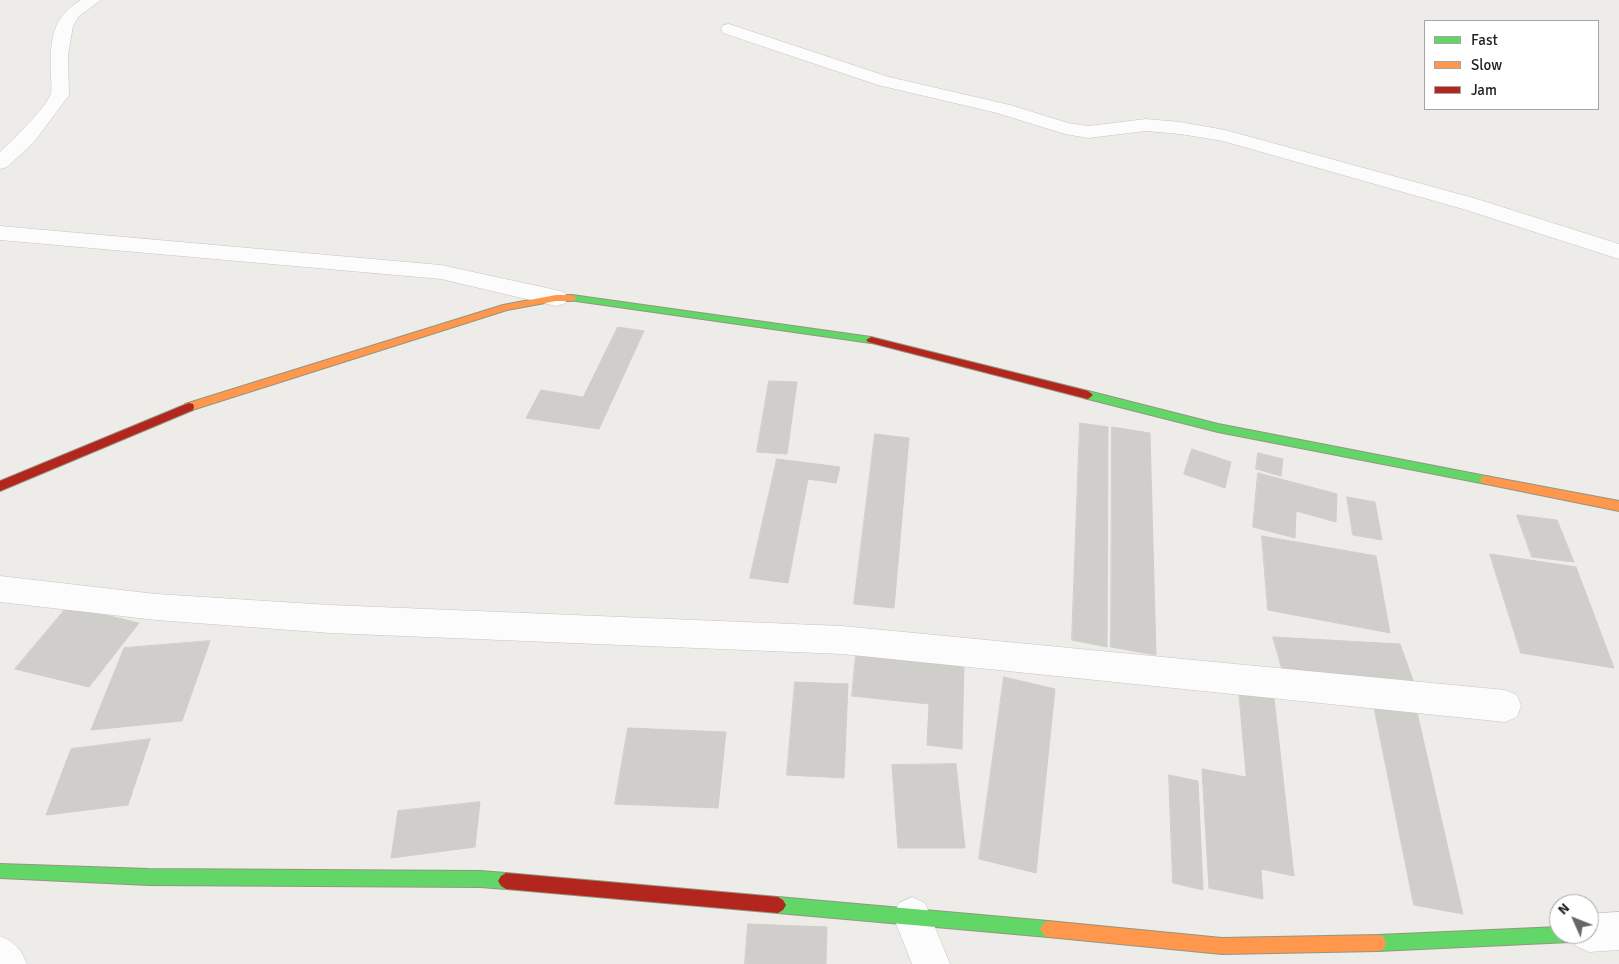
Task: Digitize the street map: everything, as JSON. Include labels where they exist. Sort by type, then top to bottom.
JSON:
[{"type":"street","points":[[0,163],[27,138],[60,95],[59,70],[62,29],[69,16],[93,0]]},
{"type":"street","points":[[729,29],[884,81],[1003,108],[1065,128],[1088,132],[1146,125],[1180,128],[1224,136],[1470,204],[1619,252]]},
{"type":"street","points":[[0,233],[441,272],[556,298]]},
{"type":"street","points":[[0,486],[198,403],[506,307],[556,298],[582,298],[882,342],[1218,428],[1619,506]]},
{"type":"street","points":[[0,589],[156,606],[330,619],[842,640],[1505,706]]},
{"type":"street","points":[[0,871],[149,878],[480,879],[912,916],[1217,955],[1549,935]]},
{"type":"street","points":[[912,916],[932,964]]},
{"type":"street","points":[[1599,933],[1619,932]]},
{"type":"street","points":[[0,956],[8,964]]},
{"type":"building","points":[[618,327],[644,331],[599,429],[526,418],[541,390],[583,397]]},
{"type":"building","points":[[769,381],[797,382],[787,454],[757,452]]},
{"type":"building","points":[[1080,423],[1108,427],[1107,647],[1072,640]]},
{"type":"building","points":[[1112,427],[1150,433],[1156,655],[1111,647]]},
{"type":"building","points":[[875,434],[909,438],[894,608],[854,604]]},
{"type":"building","points":[[1192,449],[1231,462],[1225,488],[1184,474]]},
{"type":"building","points":[[1258,453],[1283,459],[1281,476],[1256,469]]},
{"type":"building","points":[[777,459],[840,467],[836,483],[808,479],[788,583],[750,578]]},
{"type":"building","points":[[1258,473],[1337,494],[1336,522],[1296,511],[1295,538],[1253,527]]},
{"type":"building","points":[[1347,497],[1375,502],[1382,540],[1353,535]]},
{"type":"building","points":[[1517,515],[1557,520],[1574,562],[1532,557]]},
{"type":"building","points":[[1262,536],[1376,556],[1390,633],[1268,610]]},
{"type":"building","points":[[1490,554],[1576,567],[1614,668],[1521,653]]},
{"type":"building","points":[[68,606],[139,623],[89,687],[15,669]]},
{"type":"building","points":[[1273,637],[1400,644],[1414,683],[1284,675]]},
{"type":"building","points":[[210,641],[182,721],[91,730],[124,648]]},
{"type":"building","points":[[856,654],[964,665],[962,749],[927,745],[929,704],[852,696]]},
{"type":"building","points":[[1004,677],[1055,689],[1036,873],[979,859]]},
{"type":"building","points":[[795,682],[848,684],[844,778],[787,775]]},
{"type":"building","points":[[1239,692],[1274,698],[1294,876],[1261,869],[1263,899],[1209,888],[1202,769],[1246,777]]},
{"type":"building","points":[[1373,701],[1416,708],[1463,914],[1414,905]]},
{"type":"building","points":[[628,728],[726,732],[718,808],[615,804]]},
{"type":"building","points":[[150,739],[128,805],[46,815],[71,749]]},
{"type":"building","points":[[956,764],[965,848],[898,848],[892,765]]},
{"type":"building","points":[[1169,775],[1198,781],[1203,890],[1173,883]]},
{"type":"building","points":[[480,802],[475,847],[391,858],[398,811]]},
{"type":"building","points":[[748,924],[827,927],[826,964],[745,964]]},
{"type":"traffic: fast","points":[[572,298],[871,340]]},
{"type":"traffic: fast","points":[[1088,395],[1218,428],[1486,480]]},
{"type":"traffic: fast","points":[[0,871],[149,877],[480,879],[506,881]]},
{"type":"traffic: fast","points":[[778,905],[1048,929]]},
{"type":"traffic: fast","points":[[1378,943],[1549,935]]},
{"type":"traffic: slow","points":[[189,407],[506,307],[556,298],[572,298]]},
{"type":"traffic: slow","points":[[1486,480],[1619,506]]},
{"type":"traffic: slow","points":[[1048,929],[1222,946],[1378,943]]},
{"type":"traffic: jam","points":[[871,340],[1088,395]]},
{"type":"traffic: jam","points":[[0,486],[189,407]]},
{"type":"traffic: jam","points":[[506,881],[778,905]]}]
